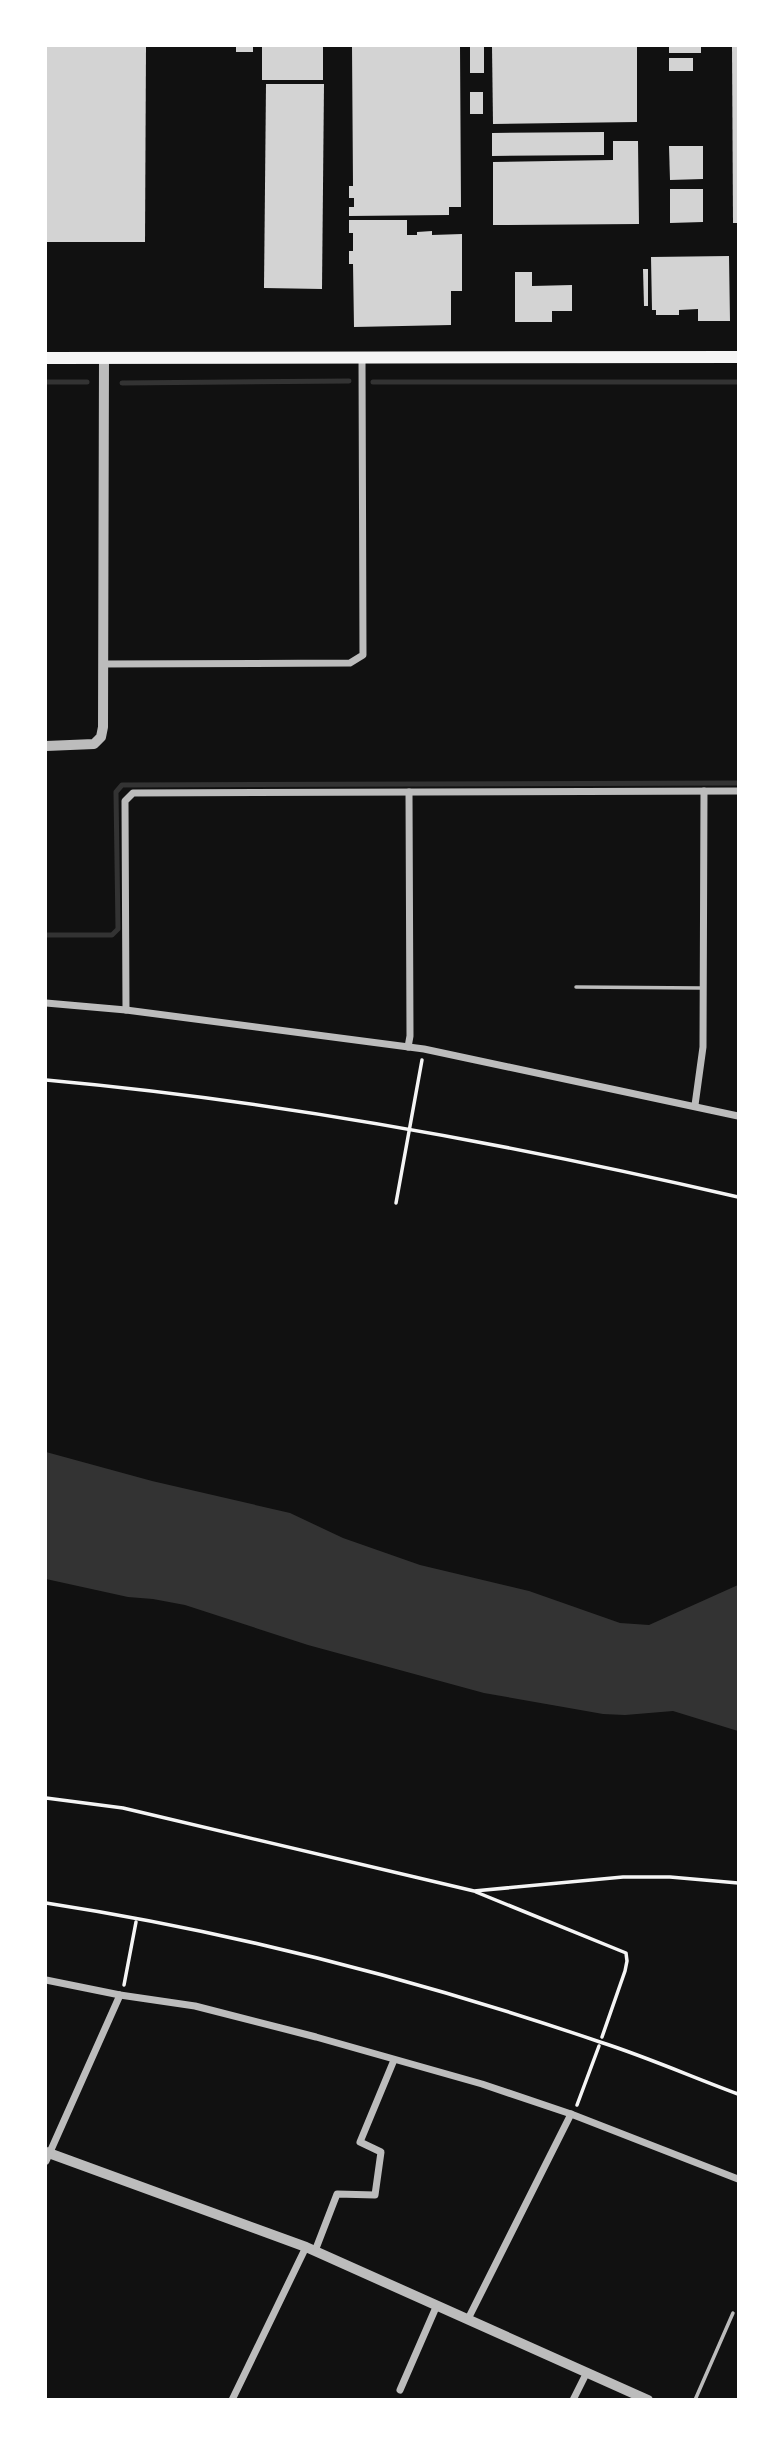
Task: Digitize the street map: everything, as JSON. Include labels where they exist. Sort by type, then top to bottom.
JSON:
[{"type":"main road","points":[[46,358],[738,356]]},
{"type":"street","points":[[103,664],[350,663],[363,655],[362,357]]},
{"type":"street","points":[[46,746],[93,744],[101,737],[104,358]]},
{"type":"street","points":[[126,1010],[125,801],[133,793],[738,791]]},
{"type":"street","points":[[408,1047],[409,792]]},
{"type":"street","points":[[695,1105],[703,1048],[704,792]]},
{"type":"street","points":[[46,1003],[126,1010],[408,1047],[738,1116]]},
{"type":"street","points":[[46,1980],[194,2006],[482,2084],[571,2114],[738,2179]]},
{"type":"street","points":[[122,1992],[47,2155],[310,2249],[649,2399]]},
{"type":"street","points":[[232,2399],[337,2194],[375,2195],[380,2152],[360,2142],[394,2060]]},
{"type":"street","points":[[468,2319],[571,2114]]},
{"type":"street","points":[[400,2390],[437,2305]]},
{"type":"street","points":[[573,2399],[587,2372]]},
{"type":"lane","points":[[576,987],[704,988]]},
{"type":"lane","points":[[695,2399],[733,2313]]},
{"type":"path","points":[[396,1203],[422,1059]]},
{"type":"path","points":[[46,1080],[275,1106],[410,1128],[738,1197]]},
{"type":"path","points":[[46,1798],[122,1808],[474,1891],[626,1953],[625,1971],[602,2037]]},
{"type":"path","points":[[474,1891],[624,1877],[670,1877],[738,1883]]},
{"type":"path","points":[[46,1903],[197,1929],[323,1959],[600,2042],[738,2094]]},
{"type":"path","points":[[122,1992],[136,1922]]},
{"type":"path","points":[[577,2107],[598,2046]]},
{"type":"shaded area","points":[[46,1452],[152,1481],[290,1513],[343,1538],[420,1565],[529,1591],[620,1623],[649,1625],[738,1585],[738,1731],[673,1711],[603,1714],[484,1693],[308,1645],[185,1605],[128,1597],[46,1579]]},
{"type":"building","points":[[46,46],[146,46],[145,242],[46,242]]},
{"type":"building","points":[[236,46],[253,46],[253,52],[236,52]]},
{"type":"building","points":[[262,46],[323,46],[323,80],[262,80]]},
{"type":"building","points":[[352,46],[460,46],[461,207],[449,207],[449,215],[349,216],[349,207],[354,207],[354,198],[349,198],[349,186],[353,186]]},
{"type":"building","points":[[470,46],[484,46],[484,73],[470,73]]},
{"type":"building","points":[[492,46],[637,46],[637,122],[493,124]]},
{"type":"building","points":[[669,46],[701,46],[701,53],[669,53]]},
{"type":"building","points":[[732,46],[738,46],[738,223],[733,223]]},
{"type":"building","points":[[669,58],[693,58],[693,71],[669,71]]},
{"type":"building","points":[[266,84],[324,84],[322,289],[264,288]]},
{"type":"building","points":[[470,92],[483,92],[483,114],[470,114]]},
{"type":"building","points":[[604,132],[604,155],[492,156],[492,133]]},
{"type":"building","points":[[613,141],[638,141],[639,224],[493,225],[493,162],[613,160]]},
{"type":"building","points":[[669,146],[703,146],[703,179],[670,180]]},
{"type":"building","points":[[670,189],[703,189],[703,222],[670,223]]},
{"type":"building","points":[[349,220],[407,220],[407,235],[432,231],[432,235],[462,234],[462,291],[451,291],[451,325],[354,327],[353,264],[349,264],[349,251],[353,251],[353,233],[349,233]]},
{"type":"building","points":[[729,256],[730,321],[698,321],[698,309],[679,310],[679,315],[656,315],[656,310],[652,310],[651,257]]},
{"type":"building","points":[[643,269],[648,269],[648,306],[644,306]]},
{"type":"building","points":[[515,272],[532,272],[532,286],[572,285],[572,311],[552,311],[552,322],[515,322]]},
{"type":"waterway","points":[[122,383],[349,381]]},
{"type":"waterway","points":[[46,382],[87,382]]},
{"type":"waterway","points":[[373,382],[738,382]]},
{"type":"waterway","points":[[46,935],[112,935],[118,929],[116,792],[122,785],[738,783]]}]
